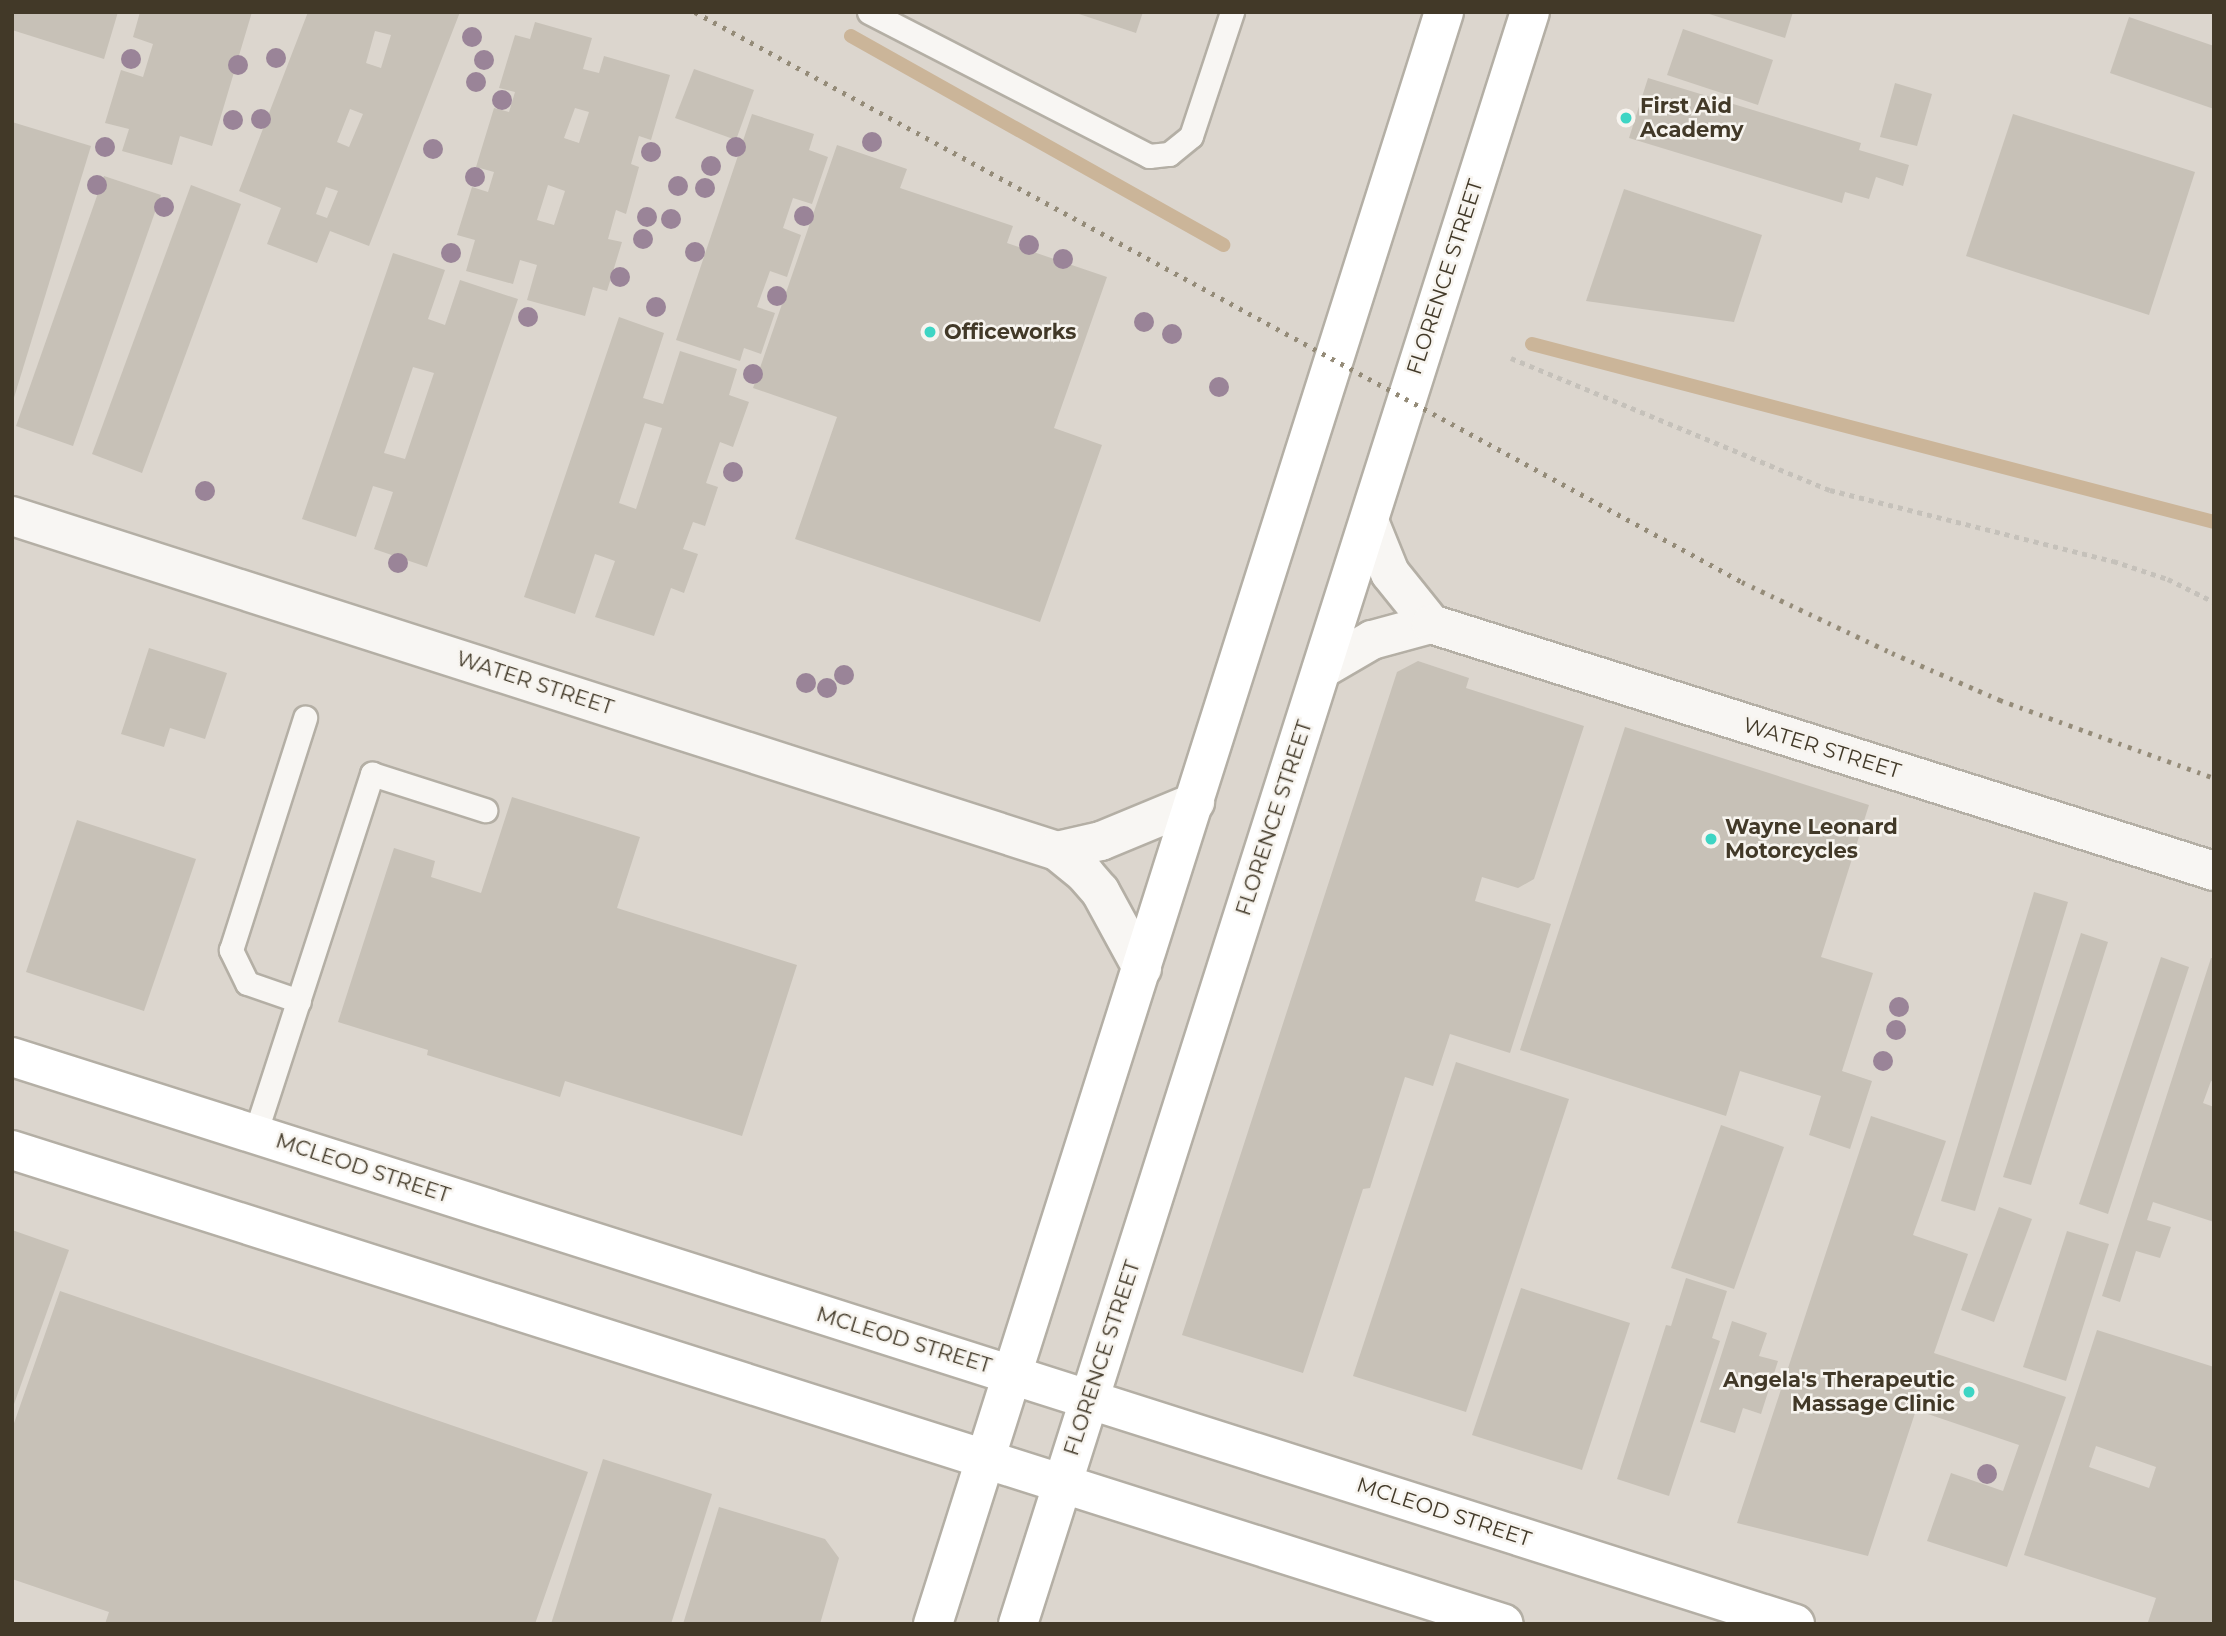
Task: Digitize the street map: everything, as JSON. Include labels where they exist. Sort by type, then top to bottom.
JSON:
[{"type":"street","points":[[933,1624],[1444,12]]},
{"type":"street","name":"FLORENCE STREET","points":[[1018,1624],[1530,12]]},
{"type":"street","name":"WATER STREET","points":[[12,516],[1057,851],[1085,874],[1100,891],[1142,968]]},
{"type":"street","points":[[1322,669],[1372,640],[1431,624],[1390,573],[1368,521]]},
{"type":"street","name":"WATER STREET","points":[[1431,624],[2214,871]]},
{"type":"street","points":[[1057,851],[1101,841],[1195,802]]},
{"type":"street","name":"MCLEOD STREET","points":[[12,1057],[1795,1624]]},
{"type":"street","points":[[12,1150],[1484,1621]]},
{"type":"lane","points":[[869,12],[1149,156],[1169,154],[1191,135],[1232,12]]},
{"type":"lane","points":[[299,1001],[247,983],[231,950],[304,718]]},
{"type":"lane","points":[[255,1134],[372,774],[485,810]]},
{"type":"path","points":[[1511,358],[1830,490],[2113,561],[2168,579],[2214,602]]},
{"type":"shaded area","points":[[12,12],[2214,12],[2214,1624],[12,1624]]},
{"type":"building","points":[[12,12],[118,12],[104,59],[12,30]]},
{"type":"building","points":[[140,12],[252,12],[212,146],[180,136],[172,165],[122,151],[129,129],[105,123],[121,70],[143,77],[153,44],[133,37]]},
{"type":"building","points":[[308,12],[460,12],[369,246],[330,231],[317,263],[267,244],[281,208],[239,191]],"holes":[[[375,31],[391,35],[381,68],[366,63]],[[350,109],[363,114],[349,147],[337,142]],[[326,187],[338,191],[327,218],[316,214]]]},
{"type":"building","points":[[1073,12],[1143,12],[1136,33]]},
{"type":"building","points":[[1703,12],[1793,12],[1785,38]]},
{"type":"building","points":[[2129,17],[2214,46],[2214,109],[2110,73]]},
{"type":"building","points":[[535,22],[592,38],[583,69],[599,73],[604,56],[670,75],[651,140],[639,136],[631,164],[639,167],[626,214],[616,210],[608,239],[622,242],[607,291],[593,287],[585,316],[527,300],[537,265],[520,260],[513,284],[466,271],[475,240],[457,235],[472,187],[488,192],[494,172],[476,167],[494,108],[509,112],[515,92],[499,88],[515,35],[530,39]],"holes":[[[575,108],[589,112],[579,143],[564,138]],[[548,185],[565,191],[554,225],[537,220]]]},
{"type":"building","points":[[1683,29],[1773,60],[1758,105],[1667,75]]},
{"type":"building","points":[[694,69],[754,90],[736,140],[675,118]]},
{"type":"building","points":[[1648,78],[1861,143],[1859,150],[1909,165],[1903,186],[1876,177],[1869,199],[1845,192],[1842,203],[1629,138]]},
{"type":"building","points":[[1895,83],[1932,94],[1917,146],[1880,137]]},
{"type":"building","points":[[752,114],[814,134],[809,150],[828,157],[812,204],[793,198],[783,228],[801,235],[787,277],[770,271],[757,307],[775,313],[761,354],[744,348],[740,361],[676,340]]},
{"type":"building","points":[[2013,114],[2195,172],[2149,315],[1966,256]]},
{"type":"building","points":[[12,122],[91,146],[13,401],[12,401]]},
{"type":"building","name":"Officeworks","points":[[837,145],[907,169],[900,188],[1013,226],[1007,243],[1107,277],[1054,428],[1102,445],[1040,622],[795,539],[837,417],[753,388]]},
{"type":"building","points":[[104,176],[161,195],[73,446],[16,426]]},
{"type":"building","points":[[191,185],[241,204],[142,473],[92,454]]},
{"type":"building","points":[[1624,189],[1762,235],[1734,322],[1586,301]]},
{"type":"building","points":[[393,253],[445,270],[428,319],[445,325],[460,280],[518,299],[427,567],[374,549],[393,492],[373,486],[356,537],[302,519]],"holes":[[[413,367],[434,373],[405,459],[384,453]]]},
{"type":"building","points":[[619,317],[664,333],[643,398],[663,404],[680,351],[737,369],[729,395],[749,402],[733,447],[720,442],[706,483],[718,487],[705,526],[693,522],[683,549],[698,554],[684,593],[671,588],[654,636],[595,617],[615,561],[595,554],[575,614],[524,597]],"holes":[[[645,423],[662,428],[636,509],[619,503]]]},
{"type":"building","points":[[149,648],[227,673],[205,739],[170,728],[164,747],[121,734]]},
{"type":"building","points":[[1418,661],[1469,678],[1466,688],[1584,726],[1534,879],[1518,888],[1482,877],[1475,901],[1551,924],[1510,1053],[1450,1034],[1433,1086],[1405,1077],[1370,1188],[1363,1189],[1303,1373],[1182,1335],[1397,672]]},
{"type":"building","points":[[1625,727],[1869,805],[1821,957],[1873,973],[1842,1071],[1872,1081],[1850,1149],[1809,1135],[1821,1096],[1740,1071],[1726,1116],[1520,1050]]},
{"type":"building","points":[[512,797],[640,837],[617,908],[797,965],[742,1136],[565,1081],[560,1097],[427,1055],[428,1050],[338,1022],[394,848],[435,861],[431,877],[481,893]]},
{"type":"building","points":[[77,820],[196,859],[144,1011],[26,972]]},
{"type":"building","points":[[2034,892],[2068,902],[1975,1211],[1941,1201]]},
{"type":"building","points":[[2081,933],[2108,942],[2031,1185],[2003,1177]]},
{"type":"building","points":[[2161,957],[2189,967],[2108,1214],[2079,1204]]},
{"type":"building","points":[[2211,958],[2214,958],[2214,1082],[2211,1081],[2203,1103],[2214,1107],[2214,1222],[2153,1202],[2147,1220],[2171,1227],[2160,1258],[2136,1251],[2120,1302],[2102,1296]]},
{"type":"building","points":[[1456,1062],[1569,1099],[1466,1412],[1353,1376]]},
{"type":"building","points":[[1871,1116],[1946,1141],[1913,1235],[1968,1254],[1934,1353],[2066,1397],[2007,1567],[1927,1541],[1951,1473],[2003,1491],[2019,1445],[1916,1410],[1868,1556],[1737,1523]]},
{"type":"building","points":[[1721,1125],[1784,1147],[1734,1289],[1671,1268]]},
{"type":"building","points":[[1999,1207],[2032,1219],[1994,1322],[1961,1310]]},
{"type":"building","points":[[12,1230],[69,1250],[13,1407],[12,1407]]},
{"type":"building","points":[[2067,1231],[2109,1244],[2066,1381],[2023,1367]]},
{"type":"building","points":[[1686,1278],[1727,1291],[1712,1338],[1720,1341],[1669,1496],[1617,1479],[1666,1325],[1671,1326]]},
{"type":"building","points":[[1521,1288],[1630,1323],[1582,1470],[1472,1435]]},
{"type":"building","points":[[60,1291],[588,1472],[535,1624],[105,1624],[109,1612],[12,1579],[12,1429]]},
{"type":"building","points":[[1732,1321],[1767,1333],[1759,1356],[1778,1361],[1761,1414],[1743,1408],[1735,1433],[1700,1422]]},
{"type":"building","points":[[2097,1330],[2214,1367],[2214,1624],[2148,1622],[2156,1598],[2024,1555]],"holes":[[[2096,1446],[2156,1467],[2149,1488],[2089,1467]]]},
{"type":"building","points":[[603,1459],[712,1494],[671,1624],[551,1624]]},
{"type":"building","points":[[719,1507],[825,1539],[839,1558],[820,1624],[683,1624]]},
{"type":"waterway","points":[[851,36],[1223,245]]},
{"type":"waterway","points":[[1532,344],[2214,522]]},
{"type":"railway","points":[[695,12],[1742,582],[1892,653],[2000,700],[2214,778]]},
{"type":"place","name":"First Aid Academy","points":[[1626,118]]},
{"type":"place","name":"Officeworks","points":[[930,332]]},
{"type":"place","name":"Wayne Leonard Motorcycles","points":[[1711,839]]},
{"type":"place","name":"Angela's Therapeutic Massage Clinic","points":[[1969,1392]]}]
